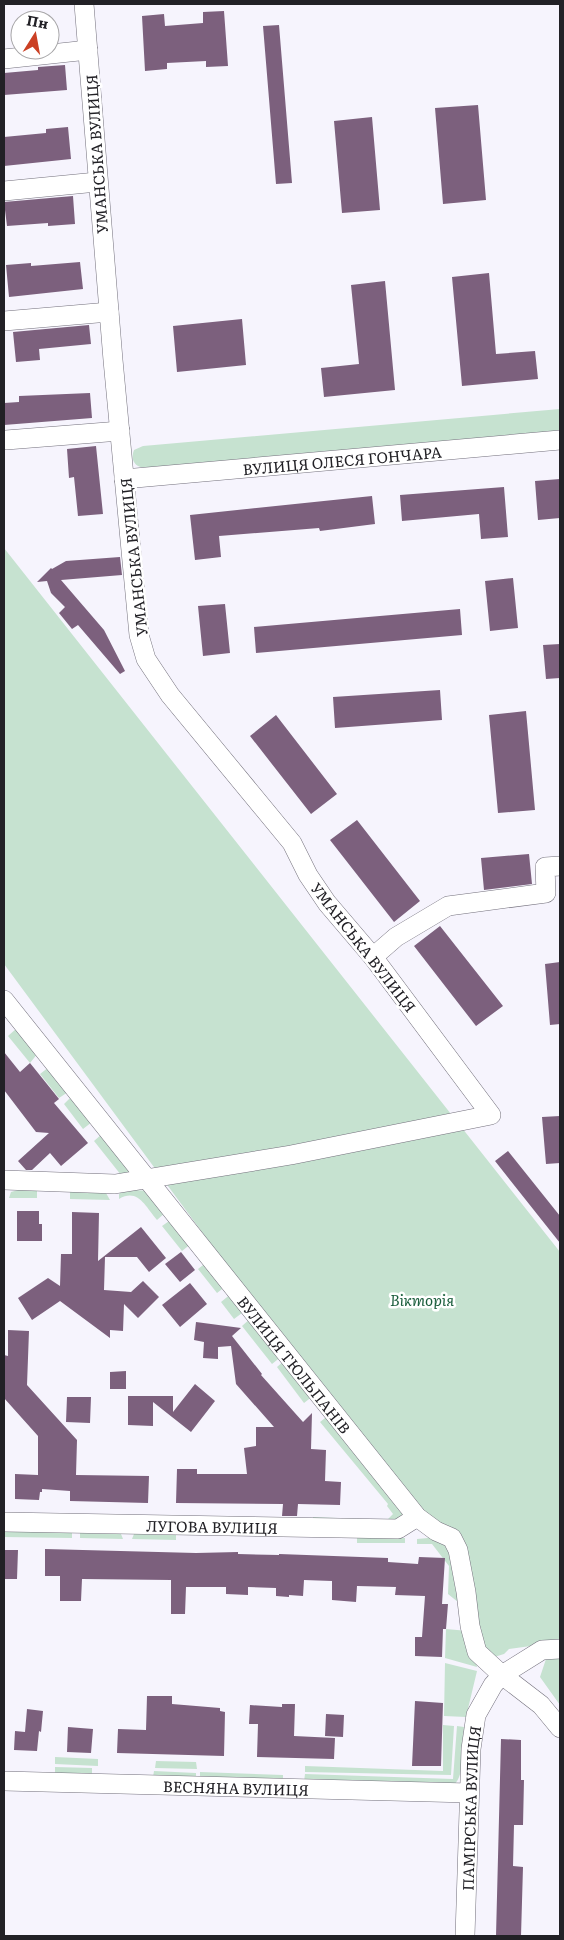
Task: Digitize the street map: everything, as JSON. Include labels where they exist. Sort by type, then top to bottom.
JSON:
[{"type":"street","name":"УМАНСЬКА ВУЛИЦЯ","points":[[84,4],[124,479],[139,635],[146,659],[170,695],[292,843],[308,875],[327,903],[373,957],[491,1115],[291,1155],[147,1178]]},
{"type":"street","points":[[4,59],[88,50]]},
{"type":"street","points":[[4,190],[98,182]]},
{"type":"street","points":[[4,320],[109,312]]},
{"type":"street","points":[[6,440],[120,431]]},
{"type":"street","name":"ВУЛИЦЯ ОЛЕСЯ ГОНЧАРА","points":[[124,479],[560,440]]},
{"type":"street","points":[[373,957],[396,937],[448,906],[546,893],[545,867],[560,866]]},
{"type":"street","name":"ВУЛИЦЯ ТЮЛЬПАНІВ","points":[[4,1000],[417,1517],[452,1538],[458,1550],[470,1626],[478,1652],[497,1680],[541,1705],[560,1728]]},
{"type":"street","points":[[4,1180],[115,1184],[147,1178]]},
{"type":"street","name":"ЛУГОВА ВУЛИЦЯ","points":[[4,1522],[398,1529],[417,1517]]},
{"type":"street","points":[[497,1680],[542,1650],[560,1649]]},
{"type":"street","name":"ПАМІРСЬКА ВУЛИЦЯ","points":[[465,1936],[471,1749],[476,1715],[497,1680]]},
{"type":"street","name":"ВЕСНЯНА ВУЛИЦЯ","points":[[4,1781],[469,1793]]},
{"type":"green space","points":[[560,409],[560,432],[145,468],[136,465],[133,460],[134,450],[143,446]]},
{"type":"green space","name":"Вікторія","points":[[4,548],[560,1252],[560,1642],[509,1649],[504,1654],[491,1658],[482,1651],[463,1606],[448,1594],[449,1566],[432,1544],[417,1544],[417,1539],[428,1538],[4,964]]},
{"type":"green space","points":[[17,1028],[38,1053],[30,1063],[8,1036]]},
{"type":"green space","points":[[49,1067],[68,1092],[59,1098],[40,1074]]},
{"type":"green space","points":[[71,1097],[92,1122],[83,1129],[64,1104]]},
{"type":"green space","points":[[102,1134],[133,1171],[121,1175],[94,1141]]},
{"type":"green space","points":[[70,1189],[106,1193],[110,1200],[70,1199]]},
{"type":"green space","points":[[37,1190],[37,1198],[9,1198],[11,1192]]},
{"type":"green space","points":[[123,1191],[149,1191],[166,1212],[157,1220],[145,1204],[136,1197],[126,1196],[119,1199],[119,1194]]},
{"type":"green space","points":[[172,1219],[192,1243],[182,1251],[162,1226]]},
{"type":"green space","points":[[207,1262],[226,1286],[217,1293],[198,1269]]},
{"type":"green space","points":[[232,1293],[246,1310],[234,1319],[221,1302]]},
{"type":"green space","points":[[251,1318],[282,1356],[272,1364],[242,1326]]},
{"type":"green space","points":[[285,1360],[313,1396],[304,1403],[277,1367]]},
{"type":"green space","points":[[329,1415],[404,1512],[401,1518],[391,1524],[313,1522],[313,1517],[387,1520],[393,1514],[387,1506],[388,1504],[320,1422]]},
{"type":"green space","points":[[4,1532],[72,1532],[72,1538],[4,1537]]},
{"type":"green space","points":[[80,1533],[121,1534],[123,1539],[80,1538]]},
{"type":"green space","points":[[134,1534],[176,1535],[176,1540],[132,1539]]},
{"type":"green space","points":[[357,1538],[405,1538],[405,1543],[357,1543]]},
{"type":"green space","points":[[446,1629],[468,1631],[477,1667],[445,1658]]},
{"type":"green space","points":[[560,1658],[560,1705],[540,1677],[546,1659]]},
{"type":"green space","points":[[445,1663],[477,1671],[466,1717],[444,1716]]},
{"type":"green space","points":[[443,1725],[454,1726],[451,1775],[305,1772],[305,1766],[443,1771]]},
{"type":"green space","points":[[457,1726],[464,1727],[463,1760],[460,1776],[452,1786],[304,1782],[305,1774],[453,1779]]},
{"type":"green space","points":[[55,1757],[98,1759],[98,1766],[55,1764]]},
{"type":"green space","points":[[156,1761],[196,1762],[197,1769],[155,1768]]},
{"type":"green space","points":[[55,1767],[92,1768],[92,1774],[55,1773]]},
{"type":"green space","points":[[154,1771],[196,1773],[196,1778],[153,1777]]},
{"type":"green space","points":[[200,1772],[283,1775],[283,1782],[200,1779]]},
{"type":"building","points":[[224,11],[228,66],[206,67],[206,61],[167,63],[167,69],[145,71],[142,16],[164,14],[165,26],[203,23],[203,12]]},
{"type":"building","points":[[279,25],[292,183],[276,184],[263,26]]},
{"type":"building","points":[[65,65],[67,90],[4,95],[4,73],[38,70],[38,67]]},
{"type":"building","points":[[478,105],[486,200],[443,204],[435,108]]},
{"type":"building","points":[[372,117],[380,210],[342,213],[334,121]]},
{"type":"building","points":[[68,127],[71,159],[4,166],[4,137],[46,133],[46,129]]},
{"type":"building","points":[[73,196],[75,224],[48,226],[48,223],[7,226],[4,202]]},
{"type":"building","points":[[80,262],[83,289],[9,297],[6,265],[31,263],[31,266]]},
{"type":"building","points":[[489,273],[496,354],[535,351],[538,379],[462,386],[452,277]]},
{"type":"building","points":[[385,281],[395,390],[324,397],[321,368],[359,364],[351,285]]},
{"type":"building","points":[[242,319],[246,365],[177,372],[173,326]]},
{"type":"building","points":[[89,325],[91,344],[39,349],[40,360],[16,362],[13,332]]},
{"type":"building","points":[[90,393],[92,418],[4,425],[4,403],[19,402],[19,396]]},
{"type":"building","points":[[96,446],[103,514],[78,516],[74,477],[69,478],[67,449]]},
{"type":"building","points":[[560,479],[560,518],[538,520],[535,481]]},
{"type":"building","points":[[504,487],[508,537],[481,539],[479,514],[402,521],[400,495]]},
{"type":"building","points":[[372,496],[375,524],[320,531],[319,528],[219,536],[221,557],[195,560],[190,515]]},
{"type":"building","points":[[120,557],[122,575],[61,580],[104,630],[125,671],[120,674],[78,625],[72,629],[59,613],[65,607],[51,593],[47,581],[37,582],[51,568],[66,561]]},
{"type":"building","points":[[513,578],[518,628],[490,631],[485,581]]},
{"type":"building","points":[[225,604],[230,653],[203,656],[198,606]]},
{"type":"building","points":[[460,609],[462,635],[256,653],[254,627]]},
{"type":"building","points":[[560,644],[560,678],[546,679],[543,645]]},
{"type":"building","points":[[440,690],[442,720],[335,728],[333,697]]},
{"type":"building","points":[[526,711],[535,810],[498,813],[489,715]]},
{"type":"building","points":[[276,715],[337,794],[311,814],[250,736]]},
{"type":"building","points":[[357,820],[420,901],[394,922],[330,840]]},
{"type":"building","points":[[529,854],[532,884],[484,890],[481,858]]},
{"type":"building","points":[[440,926],[503,1006],[476,1026],[414,946]]},
{"type":"building","points":[[560,962],[560,1024],[550,1025],[545,964]]},
{"type":"building","points":[[4,1052],[20,1072],[30,1063],[59,1099],[54,1103],[88,1143],[61,1166],[50,1153],[32,1170],[26,1170],[18,1161],[49,1133],[36,1132],[4,1090]]},
{"type":"building","points":[[560,1116],[560,1163],[546,1164],[542,1117]]},
{"type":"building","points":[[508,1151],[560,1216],[560,1243],[495,1161]]},
{"type":"building","points":[[17,1211],[39,1211],[39,1224],[42,1224],[42,1241],[17,1241]]},
{"type":"building","points":[[72,1212],[99,1213],[98,1261],[141,1227],[166,1258],[149,1272],[137,1257],[105,1257],[104,1290],[131,1292],[143,1281],[159,1297],[138,1318],[124,1304],[123,1331],[110,1330],[110,1338],[60,1301],[32,1320],[18,1298],[48,1278],[60,1286],[61,1254],[72,1254]]},
{"type":"building","points":[[181,1252],[195,1270],[180,1282],[165,1264]]},
{"type":"building","points":[[190,1283],[207,1304],[180,1327],[162,1305]]},
{"type":"building","points":[[196,1322],[241,1328],[232,1336],[261,1375],[303,1422],[312,1413],[311,1449],[326,1450],[325,1481],[341,1482],[340,1505],[298,1504],[297,1516],[282,1516],[283,1504],[176,1503],[177,1469],[197,1469],[197,1474],[247,1474],[244,1448],[256,1446],[256,1427],[274,1427],[236,1384],[231,1346],[218,1347],[218,1359],[203,1358],[204,1342],[194,1340]]},
{"type":"building","points":[[8,1330],[29,1331],[27,1385],[77,1440],[76,1475],[149,1476],[148,1503],[70,1501],[70,1491],[42,1489],[39,1500],[15,1499],[15,1474],[38,1475],[38,1436],[4,1398],[4,1355],[8,1356]]},
{"type":"building","points":[[126,1371],[126,1389],[110,1389],[110,1372]]},
{"type":"building","points":[[195,1384],[215,1401],[191,1432],[153,1402],[153,1426],[128,1425],[128,1396],[173,1396],[173,1412]]},
{"type":"building","points":[[67,1397],[91,1397],[90,1423],[66,1422]]},
{"type":"building","points":[[45,1549],[196,1553],[238,1552],[238,1554],[388,1558],[388,1562],[418,1564],[419,1557],[445,1558],[442,1604],[448,1604],[446,1629],[443,1629],[442,1657],[415,1656],[415,1637],[422,1637],[425,1596],[395,1595],[396,1587],[357,1586],[356,1602],[332,1600],[332,1581],[304,1580],[303,1596],[289,1595],[289,1597],[276,1596],[276,1588],[248,1587],[248,1595],[226,1594],[226,1587],[186,1587],[185,1614],[171,1614],[171,1580],[82,1579],[81,1601],[60,1601],[60,1576],[45,1576]]},
{"type":"building","points":[[4,1550],[18,1550],[17,1579],[4,1579]]},
{"type":"building","points":[[147,1696],[172,1696],[172,1704],[220,1708],[220,1711],[225,1712],[224,1756],[117,1753],[118,1729],[146,1730]]},
{"type":"building","points":[[415,1701],[443,1703],[441,1766],[412,1766]]},
{"type":"building","points":[[282,1704],[295,1704],[294,1736],[335,1738],[334,1759],[257,1757],[258,1724],[249,1724],[250,1705],[282,1707]]},
{"type":"building","points":[[27,1709],[43,1711],[37,1751],[14,1750],[15,1731],[25,1732]]},
{"type":"building","points":[[326,1714],[344,1715],[343,1737],[325,1736]]},
{"type":"building","points":[[68,1727],[93,1729],[91,1753],[67,1752]]},
{"type":"building","points":[[501,1739],[521,1740],[521,1780],[524,1780],[523,1825],[514,1825],[513,1866],[523,1867],[521,1936],[496,1936]]}]
